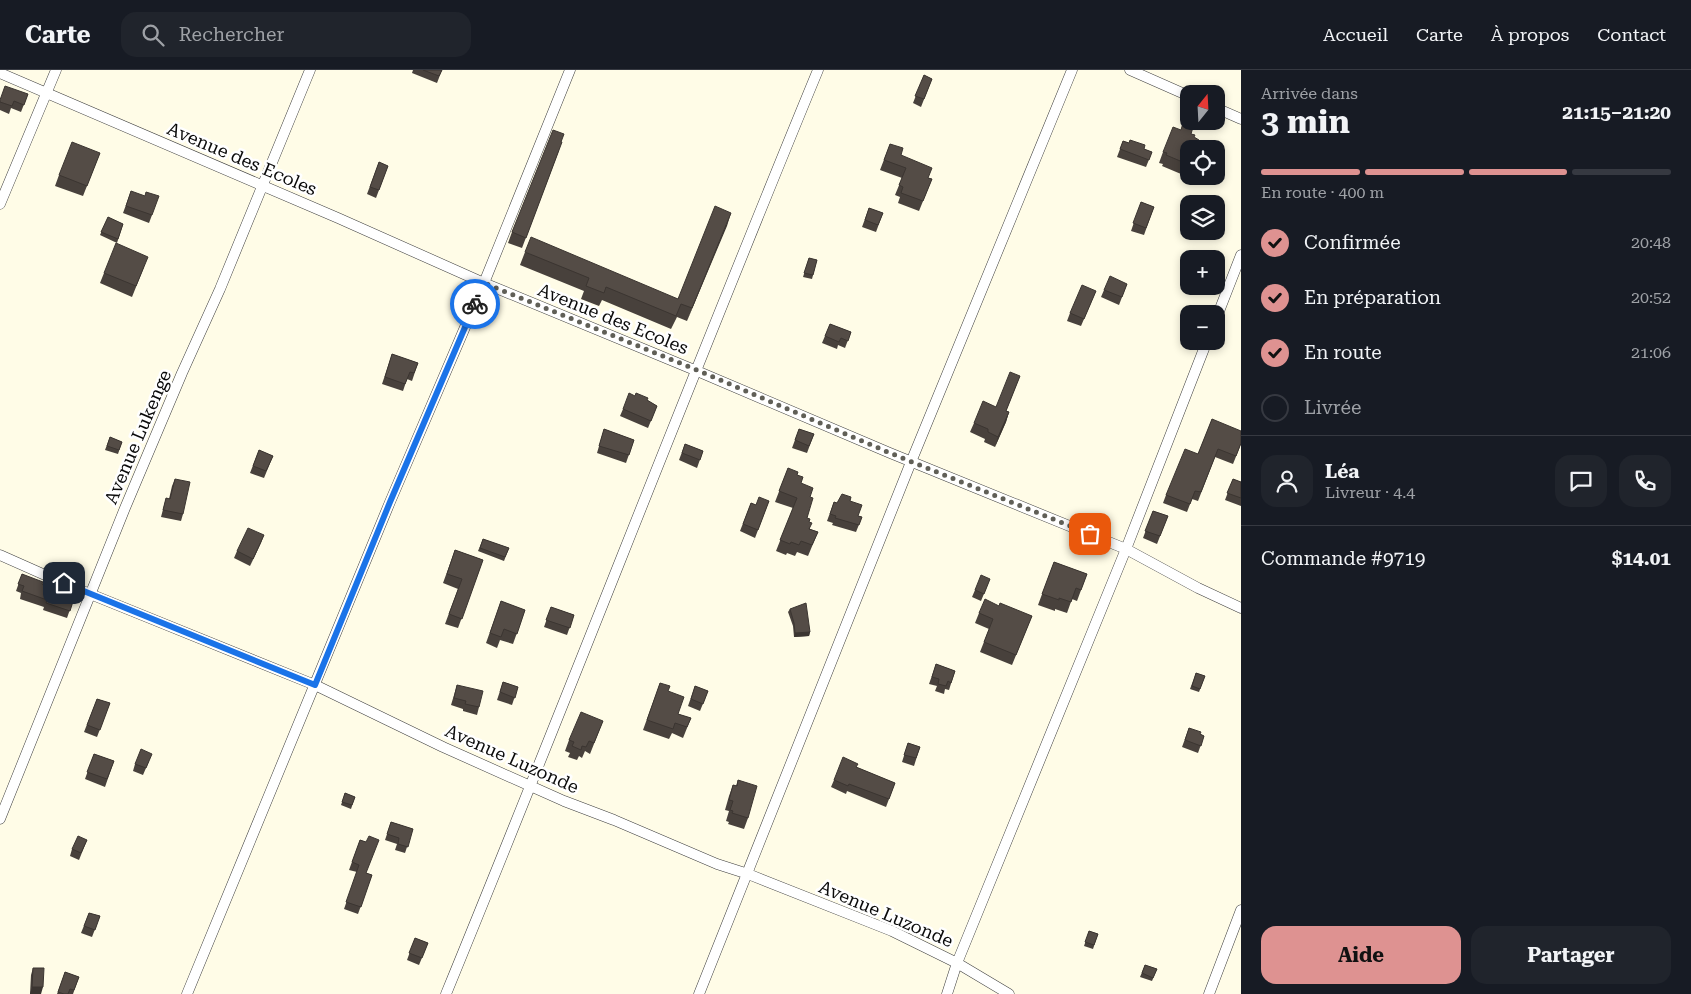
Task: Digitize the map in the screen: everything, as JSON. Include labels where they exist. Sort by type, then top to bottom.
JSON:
[{"type":"street","points":[[0,204],[56,70]]},
{"type":"street","name":"Avenue Lukenge","points":[[0,819],[182,373],[220,289],[310,70]]},
{"type":"street","points":[[186,994],[390,502],[484,283],[570,70]]},
{"type":"street","points":[[446,994],[532,786],[818,70]]},
{"type":"street","points":[[699,994],[912,462],[1072,70]]},
{"type":"street","points":[[1130,70],[1180,92]]},
{"type":"street","name":"Avenue des Ecoles","points":[[0,73],[338,218],[484,283],[697,370],[912,462],[1126,549],[1198,588],[1241,608]]},
{"type":"street","points":[[1225,112],[1241,119]]},
{"type":"street","points":[[1222,305],[1241,256]]},
{"type":"street","points":[[947,994],[957,963],[1126,549],[1203,350]]},
{"type":"street","name":"Avenue Luzonde","points":[[0,556],[315,685],[443,747],[690,853],[892,931],[957,963],[1010,994]]},
{"type":"street","points":[[1209,994],[1241,910]]},
{"type":"building","points":[[423,70],[442,70],[439,76]]},
{"type":"building","points":[[924,75],[932,79],[924,99],[915,96]]},
{"type":"building","points":[[5,86],[28,94],[24,105],[14,101],[12,106],[0,102]]},
{"type":"building","points":[[1173,127],[1180,130],[1192,130],[1191,134],[1195,135],[1194,137],[1199,140],[1180,140],[1180,161],[1163,152]]},
{"type":"building","points":[[553,130],[564,134],[562,142],[526,238],[512,232]]},
{"type":"building","points":[[1130,140],[1145,145],[1144,149],[1152,152],[1149,160],[1120,149],[1123,141],[1129,143]]},
{"type":"building","points":[[72,142],[100,153],[87,186],[59,175]]},
{"type":"building","points":[[890,144],[903,148],[901,155],[932,168],[928,178],[932,179],[923,201],[901,193],[903,187],[899,185],[906,168],[884,160]]},
{"type":"building","points":[[379,162],[388,166],[379,190],[370,187]]},
{"type":"building","points":[[131,191],[145,196],[146,192],[159,196],[152,215],[126,206]]},
{"type":"building","points":[[1141,202],[1154,207],[1146,228],[1133,223]]},
{"type":"building","points":[[715,206],[731,213],[692,308],[681,304],[676,316],[606,287],[604,293],[586,286],[589,278],[525,252],[531,237],[678,299]]},
{"type":"building","points":[[869,208],[883,213],[878,225],[865,220]]},
{"type":"building","points":[[108,217],[123,224],[118,239],[101,232]]},
{"type":"building","points":[[116,243],[148,257],[136,286],[104,273]]},
{"type":"building","points":[[809,258],[817,260],[813,275],[804,273]]},
{"type":"building","points":[[1110,276],[1127,284],[1122,297],[1104,290]]},
{"type":"building","points":[[1082,285],[1096,291],[1084,319],[1070,313]]},
{"type":"building","points":[[830,324],[851,332],[848,341],[841,338],[839,342],[825,336]]},
{"type":"building","points":[[392,354],[418,363],[414,373],[410,372],[405,384],[385,377]]},
{"type":"building","points":[[1010,372],[1020,376],[1006,411],[1009,412],[998,437],[988,432],[988,429],[974,423],[983,401],[996,407]]},
{"type":"building","points":[[629,393],[635,396],[636,393],[648,398],[647,400],[657,406],[651,421],[623,409]]},
{"type":"building","points":[[1212,419],[1241,431],[1241,443],[1236,456],[1218,449],[1201,492],[1195,491],[1190,504],[1166,495],[1185,449],[1198,454]]},
{"type":"building","points":[[604,429],[634,440],[629,455],[599,446]]},
{"type":"building","points":[[799,429],[814,434],[809,446],[795,440]]},
{"type":"building","points":[[110,437],[122,442],[119,450],[107,446]]},
{"type":"building","points":[[685,444],[703,451],[700,460],[682,453]]},
{"type":"building","points":[[259,450],[273,456],[266,471],[253,466]]},
{"type":"building","points":[[788,468],[798,472],[797,475],[803,477],[801,483],[813,488],[810,497],[813,498],[807,518],[812,523],[809,529],[818,532],[812,545],[801,541],[799,545],[791,542],[790,544],[780,540],[797,498],[779,491]]},
{"type":"building","points":[[175,479],[190,482],[183,514],[163,510],[166,498],[170,499]]},
{"type":"building","points":[[1233,479],[1241,482],[1241,498],[1227,493]]},
{"type":"building","points":[[842,494],[851,497],[850,501],[862,505],[858,516],[862,517],[859,525],[835,518],[836,516],[830,514],[834,502],[837,503]]},
{"type":"building","points":[[759,497],[769,501],[758,530],[743,524],[751,503],[756,505]]},
{"type":"building","points":[[1153,511],[1168,516],[1160,536],[1145,531]]},
{"type":"building","points":[[248,528],[264,535],[253,559],[237,551]]},
{"type":"building","points":[[483,539],[509,548],[505,557],[480,548]]},
{"type":"building","points":[[455,550],[483,560],[462,619],[449,614],[462,579],[447,574]]},
{"type":"building","points":[[1054,562],[1087,574],[1081,590],[1076,588],[1071,602],[1042,594]]},
{"type":"building","points":[[22,574],[43,582],[42,584],[75,595],[70,611],[46,603],[47,600],[22,591],[24,586],[18,584]]},
{"type":"building","points":[[981,575],[990,579],[984,594],[975,590]]},
{"type":"building","points":[[985,599],[999,606],[1000,603],[1032,616],[1016,655],[984,642],[993,619],[979,613]]},
{"type":"building","points":[[501,601],[525,610],[517,634],[504,629],[501,637],[490,633]]},
{"type":"building","points":[[806,603],[810,632],[795,633],[790,609]]},
{"type":"building","points":[[551,607],[574,615],[570,628],[546,620]]},
{"type":"building","points":[[936,664],[955,671],[951,683],[948,681],[946,686],[938,684],[939,679],[932,677]]},
{"type":"building","points":[[1196,673],[1205,676],[1200,689],[1192,686]]},
{"type":"building","points":[[503,682],[518,687],[515,698],[500,692]]},
{"type":"building","points":[[660,683],[670,686],[668,691],[684,697],[678,714],[691,718],[687,727],[675,723],[673,729],[647,720]]},
{"type":"building","points":[[457,685],[483,691],[479,707],[465,704],[466,701],[454,698]]},
{"type":"building","points":[[695,686],[708,691],[703,704],[691,699]]},
{"type":"building","points":[[97,699],[110,703],[100,730],[87,725]]},
{"type":"building","points":[[581,712],[603,721],[594,743],[589,741],[586,747],[582,746],[581,750],[572,746],[574,742],[569,740]]},
{"type":"building","points":[[1189,728],[1201,732],[1200,734],[1204,736],[1201,746],[1185,740]]},
{"type":"building","points":[[908,743],[920,747],[916,758],[904,755]]},
{"type":"building","points":[[141,749],[152,754],[146,768],[135,764]]},
{"type":"building","points":[[94,754],[114,761],[107,779],[87,772]]},
{"type":"building","points":[[843,757],[858,764],[856,767],[895,783],[889,799],[834,780]]},
{"type":"building","points":[[738,780],[757,786],[748,818],[732,813],[733,811],[730,810],[733,801],[729,800],[733,785],[737,786]]},
{"type":"building","points":[[345,793],[355,797],[352,805],[342,802]]},
{"type":"building","points":[[391,822],[413,829],[408,847],[398,844],[399,838],[387,834]]},
{"type":"building","points":[[78,836],[87,840],[81,853],[72,849]]},
{"type":"building","points":[[369,836],[379,840],[366,873],[372,875],[361,907],[346,902],[359,865],[352,862],[360,840],[366,842]]},
{"type":"building","points":[[89,913],[100,916],[95,930],[84,926]]},
{"type":"building","points":[[1089,931],[1098,934],[1094,945],[1085,942]]},
{"type":"building","points":[[415,938],[428,943],[422,958],[409,953]]},
{"type":"building","points":[[1145,965],[1157,969],[1153,978],[1142,973]]},
{"type":"building","points":[[33,968],[44,968],[43,987],[32,987]]},
{"type":"building","points":[[65,972],[79,977],[74,990],[70,989],[68,994],[58,992]]},
{"type":"way so far","points":[[475,304],[484,283],[697,370],[890,453],[1090,534]]},
{"type":"route","points":[[64,583],[315,685],[390,502],[475,304]]}]
